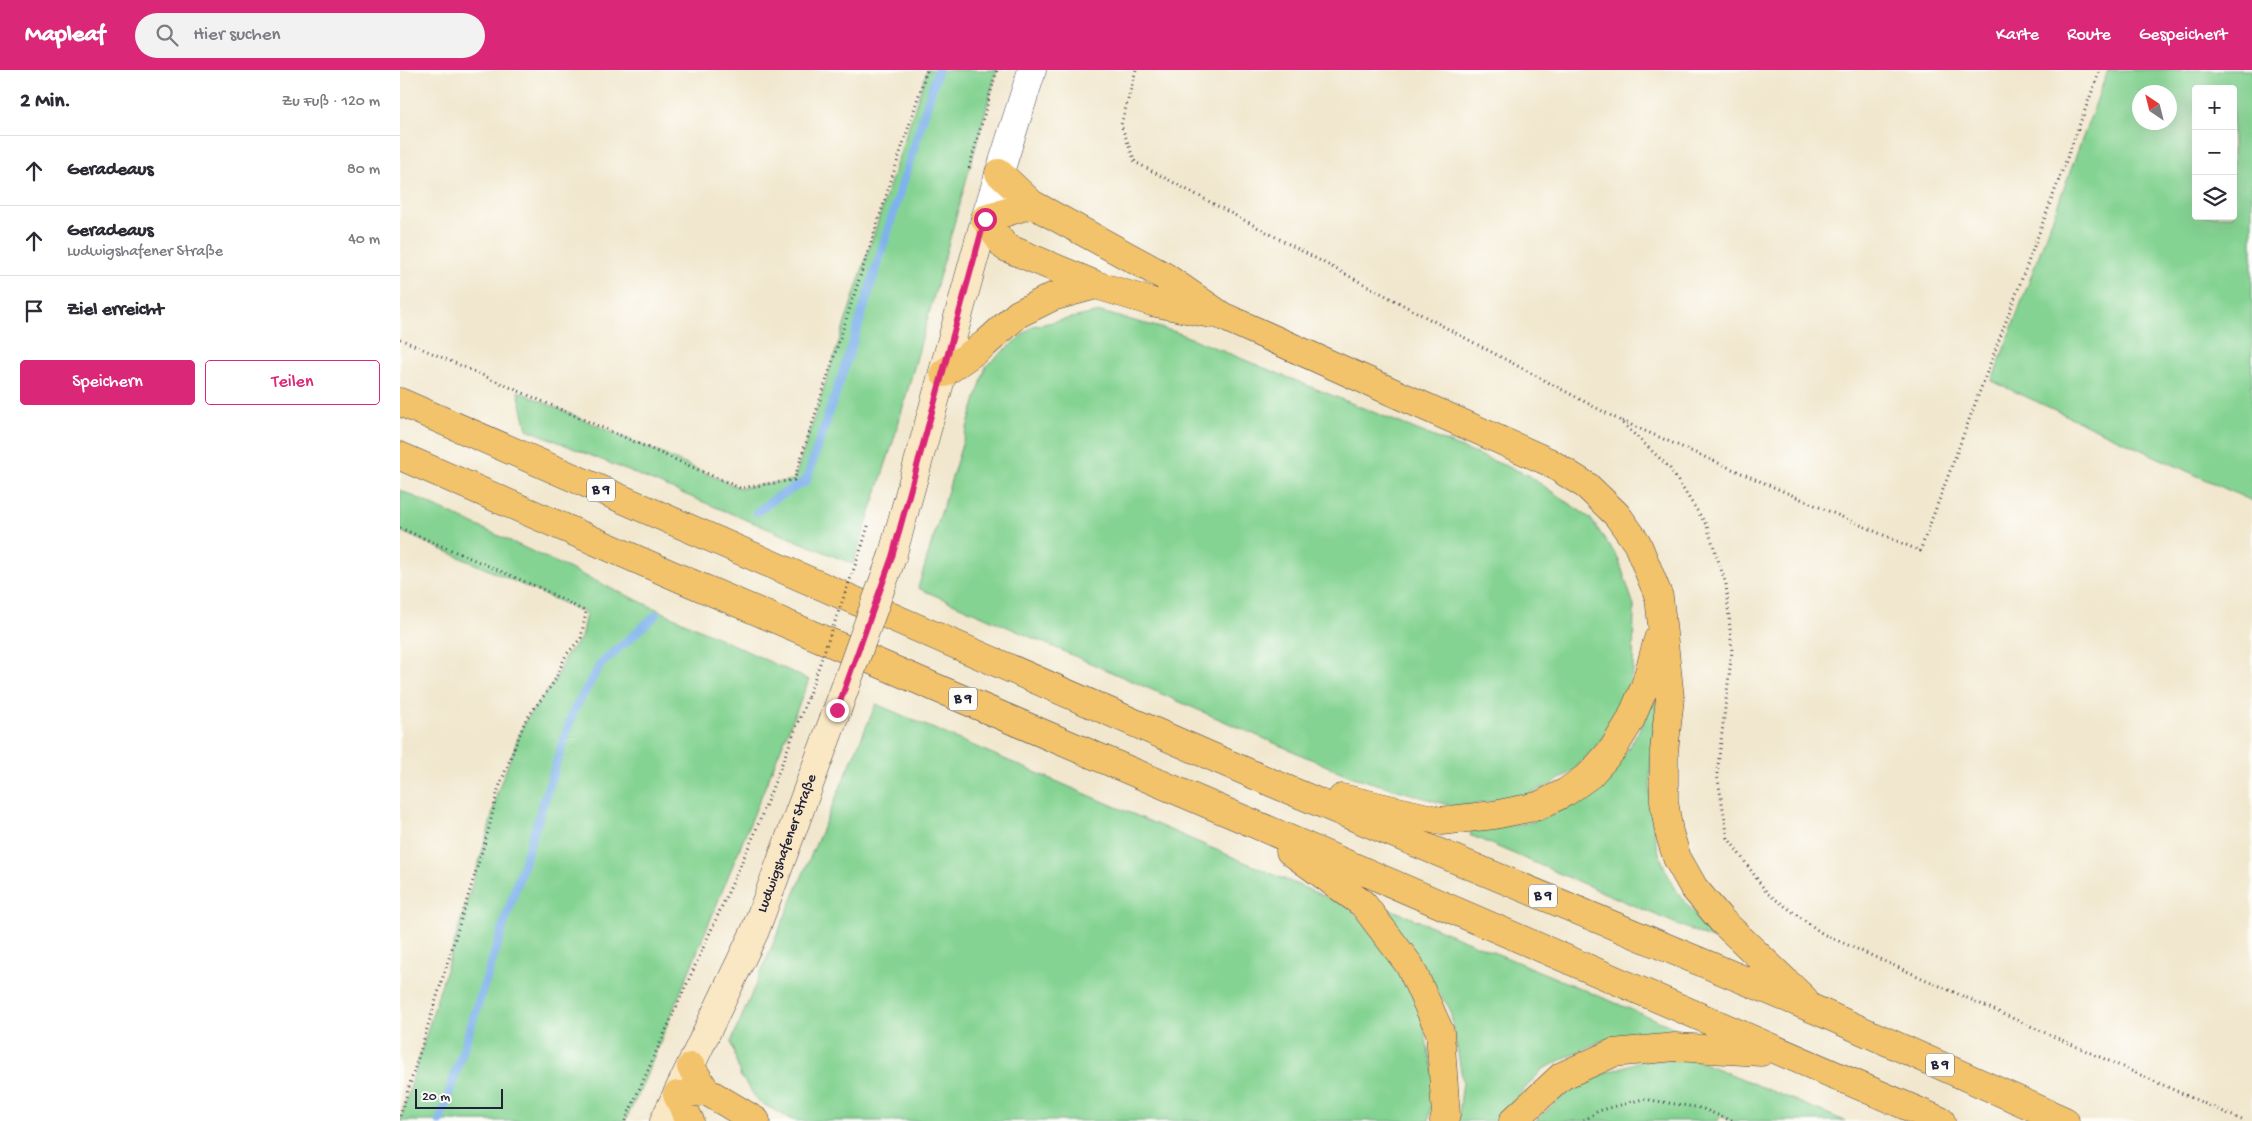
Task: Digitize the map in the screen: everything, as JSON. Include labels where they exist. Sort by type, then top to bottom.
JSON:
[{"type":"highway","points":[[999,173],[1032,204],[1164,276],[1222,316],[1549,462],[1587,486],[1617,515],[1637,544],[1659,597],[1670,698],[1664,751],[1664,800],[1669,832],[1677,858],[1694,888],[1722,921],[1816,1010]]},
{"type":"highway","points":[[1032,204],[985,219],[1005,247],[1096,285],[1152,302],[1222,316]]},
{"type":"highway","points":[[944,373],[985,344],[1018,314],[1052,297],[1096,285]]},
{"type":"highway","name":"B 9","points":[[400,402],[1270,782],[1816,1010],[2065,1121]]},
{"type":"highway","name":"B 9","points":[[400,456],[1941,1121]]},
{"type":"highway","points":[[1270,782],[1441,821],[1494,815],[1538,806],[1566,792],[1590,775],[1613,749],[1630,721],[1645,686],[1662,623]]},
{"type":"highway","points":[[1244,819],[1363,904],[1410,966],[1440,1032],[1444,1121]]},
{"type":"highway","points":[[1513,1121],[1562,1076],[1612,1053],[1675,1047],[1780,1053]]},
{"type":"highway","points":[[692,1067],[706,1091],[756,1121]]},
{"type":"highway","points":[[690,1121],[677,1095],[706,1091]]},
{"type":"main road","name":"Ludwigshafener Straße","points":[[664,1121],[692,1067],[755,931],[892,557],[985,219]]},
{"type":"street","points":[[985,219],[1032,70]]},
{"type":"path","points":[[400,340],[740,488],[794,480],[927,70]]},
{"type":"path","points":[[1617,419],[1920,551],[2100,70]]},
{"type":"path","points":[[400,528],[542,589],[586,612],[581,638],[566,655],[554,682],[525,721],[498,790],[488,832],[400,1116]]},
{"type":"path","points":[[625,1121],[750,844],[808,697],[862,546]]},
{"type":"path","points":[[1584,1121],[1598,1111],[1643,1099],[1701,1108],[1732,1121]]},
{"type":"path","points":[[1718,1121],[1720,1116]]},
{"type":"green space","points":[[927,70],[997,70],[894,439],[853,564],[527,429],[518,391],[740,488],[794,480]]},
{"type":"green space","points":[[2108,70],[2252,70],[2252,501],[1992,381]]},
{"type":"green space","points":[[1101,312],[1176,332],[1528,475],[1590,518],[1618,558],[1634,606],[1633,673],[1610,728],[1592,751],[1573,771],[1550,785],[1522,797],[1455,807],[1350,776],[918,588],[986,366],[1033,326]]},
{"type":"green space","points":[[400,490],[809,680],[639,1093],[625,1121],[400,1121],[488,832],[498,790],[525,721],[554,682],[566,655],[581,638],[586,613],[400,531]]},
{"type":"green space","points":[[1652,702],[1658,702],[1650,772],[1652,820],[1656,843],[1663,865],[1674,886],[1692,911],[1714,932],[1714,940],[1470,835],[1472,830],[1525,823],[1548,816],[1569,806],[1587,794],[1619,762],[1643,723]]},
{"type":"green space","points":[[876,704],[1347,906],[1387,947],[1419,1006],[1435,1081],[1429,1121],[794,1121],[758,1101],[740,1075],[731,1042]]},
{"type":"green space","points":[[1378,904],[1685,1032],[1601,1041],[1543,1069],[1495,1121],[1458,1121],[1463,1082],[1450,1009]]},
{"type":"green space","points":[[1643,1060],[1696,1060],[1845,1121],[1732,1121],[1720,1116],[1718,1121],[1535,1121],[1579,1082]]},
{"type":"waterway","points":[[757,512],[776,498],[806,481],[854,339],[938,70]]},
{"type":"waterway","points":[[440,1121],[573,712],[600,665],[656,615]]},
{"type":"route","points":[[837,710],[892,557],[985,219]]}]
